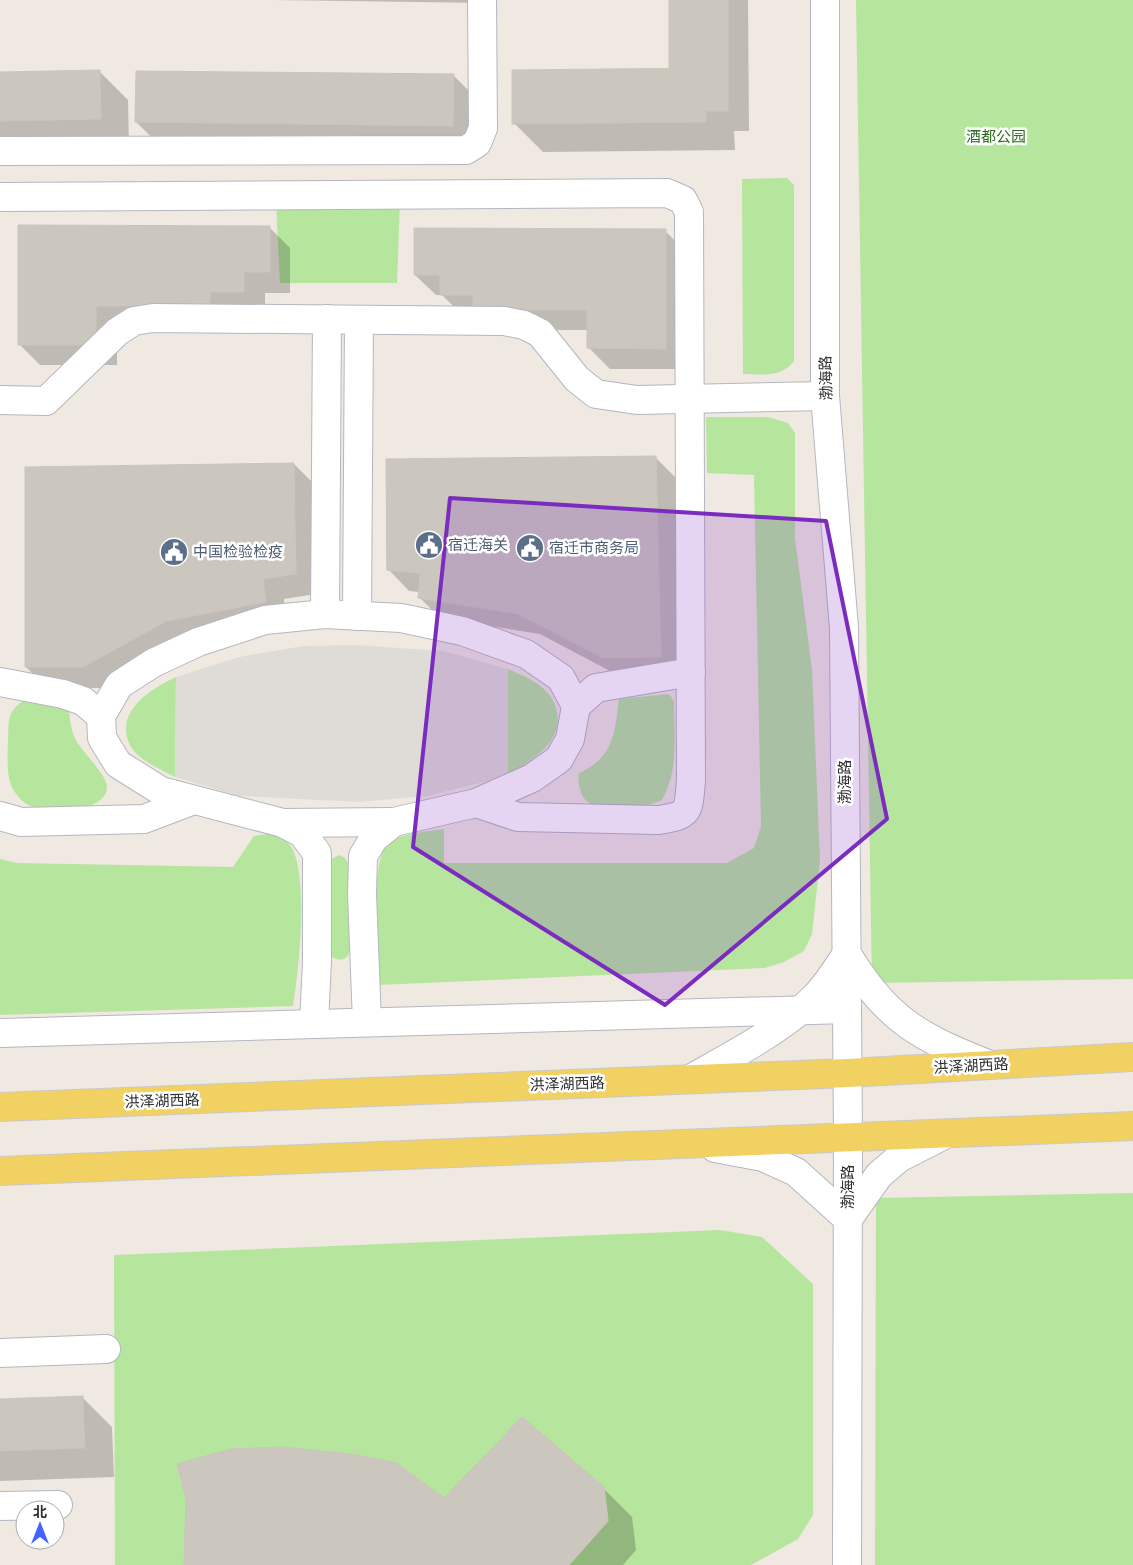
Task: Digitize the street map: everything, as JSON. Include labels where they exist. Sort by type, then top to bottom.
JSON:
[{"type":"main road","name":"洪泽湖西路","points":[[0,1107],[848,1073],[1133,1057]]},
{"type":"main road","points":[[0,1171],[1133,1126]]},
{"type":"main road","points":[[1039,1130],[1133,1142]]},
{"type":"street","points":[[0,151],[466,150],[476,143],[482,128],[482,0]]},
{"type":"street","name":"渤海路","points":[[825,0],[826,396],[844,628],[848,1219],[841,1562]]},
{"type":"street","points":[[0,197],[667,193],[683,200],[689,212],[691,672],[691,781],[689,807],[679,817],[659,820],[518,817],[476,803]]},
{"type":"street","points":[[0,400],[46,401],[94,352],[117,332],[134,321],[152,318],[504,321],[524,325],[540,334],[577,379],[596,394],[637,400],[826,396]]},
{"type":"street","points":[[325,614],[327,319]]},
{"type":"street","points":[[357,616],[359,320]]},
{"type":"street","points":[[314,1023],[317,961],[317,853],[302,833],[283,823],[161,791],[118,764],[102,738],[101,716],[119,685],[160,659],[198,642],[265,620],[325,614],[401,618],[462,631],[526,654],[561,678],[576,706]]},
{"type":"street","points":[[283,823],[394,822],[476,803],[532,778],[559,758],[570,739],[576,706],[596,688],[691,672]]},
{"type":"street","points":[[0,682],[63,694],[83,701],[101,716]]},
{"type":"street","points":[[0,816],[21,822],[144,819],[194,800]]},
{"type":"street","points":[[367,1022],[362,894],[363,856],[374,838],[394,822]]},
{"type":"street","points":[[690,1079],[748,1047],[799,1010],[815,997],[847,954],[864,983],[886,1008],[915,1031],[936,1043],[990,1065]]},
{"type":"street","points":[[0,1033],[847,1009]]},
{"type":"street","points":[[693,1144],[763,1158],[796,1172],[848,1219],[878,1175],[899,1158],[946,1134]]},
{"type":"street","points":[[0,1353],[106,1350]]},
{"type":"street","points":[[0,1506],[15,1506]]},
{"type":"highlighted area","points":[[450,498],[826,521],[887,819],[665,1005],[413,847]]},
{"type":"green space","name":"酒都公园","points":[[856,0],[1133,0],[1133,979],[872,983]]},
{"type":"green space","points":[[787,178],[794,185],[794,361],[777,373],[743,374],[742,179]]},
{"type":"green space","points":[[400,201],[397,283],[280,283],[276,202]]},
{"type":"green space","points":[[706,417],[768,417],[788,423],[795,433],[795,538],[812,670],[820,860],[812,934],[804,951],[784,962],[765,968],[378,985],[376,887],[383,852],[389,843],[395,839],[415,833],[444,829],[444,863],[727,863],[754,848],[761,826],[754,475],[707,473]]},
{"type":"green space","points":[[508,669],[533,681],[550,695],[555,704],[558,723],[550,742],[542,751],[508,776]]},
{"type":"green space","points":[[176,677],[175,777],[137,754],[129,743],[126,731],[127,720],[139,702],[157,687]]},
{"type":"green space","points":[[669,694],[674,701],[675,739],[671,777],[662,800],[628,808],[610,808],[594,805],[586,800],[581,792],[579,773],[591,767],[599,760],[611,743],[619,699]]},
{"type":"green space","points":[[25,700],[69,709],[75,738],[106,781],[105,795],[97,802],[74,809],[36,808],[28,805],[16,793],[11,785],[8,774],[9,726],[12,712]]},
{"type":"green space","points":[[274,833],[287,842],[293,850],[298,865],[300,883],[300,949],[293,1006],[0,1015],[0,859],[17,863],[233,867],[254,836]]},
{"type":"green space","points":[[339,855],[345,858],[350,867],[350,949],[347,957],[342,960],[327,955],[328,861]]},
{"type":"green space","points":[[1133,1193],[1133,1565],[875,1565],[876,1198]]},
{"type":"green space","points":[[720,1230],[762,1237],[813,1284],[813,1515],[798,1539],[751,1565],[115,1565],[114,1255]]},
{"type":"shaded area","points":[[356,645],[443,651],[508,669],[508,776],[427,796],[358,802],[239,796],[175,777],[176,677],[239,657],[303,646]]},
{"type":"building","points":[[669,0],[728,0],[728,111],[669,111]]},
{"type":"building","points":[[706,68],[706,122],[512,124],[512,70]]},
{"type":"building","points":[[100,70],[101,119],[0,121],[0,72]]},
{"type":"building","points":[[136,71],[454,74],[453,126],[135,122]]},
{"type":"building","points":[[18,225],[270,226],[270,272],[244,272],[244,292],[210,292],[210,306],[96,306],[96,345],[18,345]]},
{"type":"building","points":[[414,228],[666,229],[666,349],[587,348],[587,310],[473,310],[473,295],[440,295],[440,275],[414,275]]},
{"type":"building","points":[[656,456],[661,657],[603,658],[518,614],[418,598],[420,573],[387,570],[386,459]]},
{"type":"building","points":[[294,463],[296,574],[263,579],[266,602],[167,621],[83,667],[25,667],[25,467]]},
{"type":"building","points":[[563,504],[564,599],[530,589],[483,580],[387,570],[387,505]]},
{"type":"building","points":[[294,508],[296,574],[200,586],[153,596],[120,607],[119,512]]},
{"type":"building","points":[[83,1396],[85,1448],[0,1451],[0,1399]]},
{"type":"building","points":[[522,1417],[604,1487],[608,1521],[569,1565],[184,1565],[186,1499],[177,1464],[231,1449],[282,1447],[351,1454],[397,1463],[444,1498]]},
{"type":"building","points":[[522,1417],[604,1487],[608,1521],[569,1565],[401,1565],[391,1556]]},
{"type":"place","name":"宿迁海关","points":[[429,545]]},
{"type":"place","name":"宿迁市商务局","points":[[530,548]]},
{"type":"place","name":"中国检验检疫","points":[[174,552]]}]
